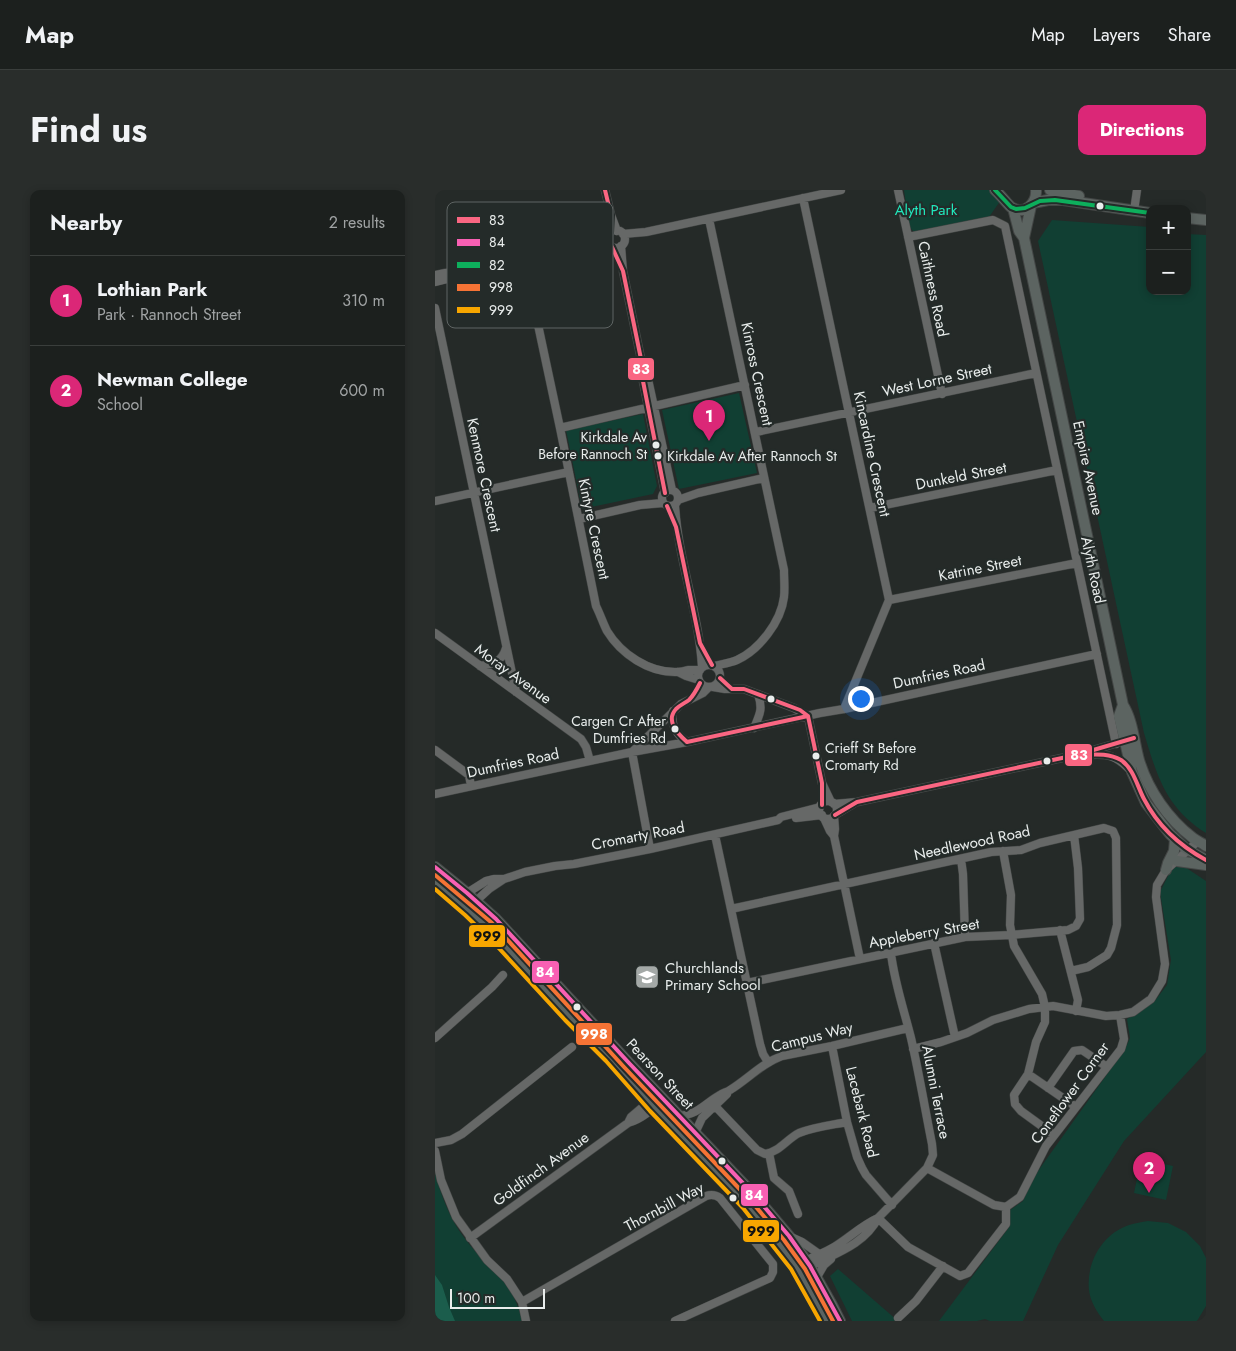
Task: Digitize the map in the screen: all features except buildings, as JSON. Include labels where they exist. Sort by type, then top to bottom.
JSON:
[{"type":"main road","points":[[995,190],[1023,210],[1048,200],[1146,209]]},
{"type":"main road","name":"Empire Avenue","points":[[1024,238],[1032,205],[1036,198],[1036,190]]},
{"type":"main road","points":[[1050,190],[1146,212]]},
{"type":"main road","name":"Empire Avenue","points":[[1008,199],[1019,231],[1024,238],[1123,705],[1128,714],[1125,741],[1132,772],[1146,803],[1170,834],[1187,849],[1206,860]]},
{"type":"main road","points":[[1191,213],[1206,215]]},
{"type":"main road","points":[[1191,218],[1206,220]]},
{"type":"main road","name":"Empire Avenue","points":[[1125,741],[1140,762],[1162,806],[1178,824],[1199,842]]},
{"type":"main road","points":[[1175,839],[1174,851],[1168,863],[1172,866],[1206,865]]},
{"type":"main road","name":"Pearson Street","points":[[435,867],[496,919],[756,1197],[789,1236],[808,1263],[840,1321]]},
{"type":"main road","name":"Pearson Street","points":[[435,881],[469,910],[499,940],[748,1204],[798,1269],[827,1321]]},
{"type":"street","points":[[615,239],[841,190]]},
{"type":"street","name":"Caithness Road","points":[[898,190],[942,394]]},
{"type":"street","points":[[1134,208],[1137,190]]},
{"type":"street","name":"Kincardine Crescent","points":[[803,198],[889,600]]},
{"type":"street","name":"Kinross Crescent","points":[[709,219],[784,570],[784,599],[777,618],[766,637],[750,653],[731,662],[713,666]]},
{"type":"street","name":"Alyth Road","points":[[908,237],[993,220],[1005,226],[1097,654],[1125,741]]},
{"type":"street","points":[[613,227],[641,359],[641,371],[651,407],[701,642],[701,669],[698,677],[706,687],[744,689],[800,710],[808,716],[822,783],[822,811],[833,836],[860,960]]},
{"type":"street","name":"Kenmore Crescent","points":[[435,308],[516,692]]},
{"type":"street","name":"Kintyre Crescent","points":[[539,328],[596,606],[607,630],[617,645],[634,659],[649,667],[663,671],[678,672],[701,669]]},
{"type":"street","points":[[435,347],[441,339]]},
{"type":"street","name":"West Lorne Street","points":[[756,432],[1036,373]]},
{"type":"street","points":[[560,428],[745,385]]},
{"type":"street","name":"Dunkeld Street","points":[[870,508],[1057,470]]},
{"type":"street","points":[[435,502],[569,472]]},
{"type":"street","points":[[579,519],[764,478]]},
{"type":"street","name":"Katrine Street","points":[[889,600],[1077,562]]},
{"type":"street","points":[[844,709],[889,600]]},
{"type":"street","name":"Moray Avenue","points":[[435,634],[581,739],[586,747],[589,761]]},
{"type":"street","points":[[701,642],[713,666],[717,668],[720,676],[732,689]]},
{"type":"street","points":[[480,666],[499,660],[504,656],[506,648]]},
{"type":"street","name":"Dumfries Road","points":[[435,794],[1097,654]]},
{"type":"street","name":"Kinross Crescent","points":[[720,676],[731,662]]},
{"type":"street","points":[[701,669],[705,666],[713,666]]},
{"type":"street","name":"Kintyre Crescent","points":[[678,672],[700,681]]},
{"type":"street","points":[[649,849],[632,752],[681,704],[718,683],[720,676]]},
{"type":"street","points":[[689,700],[700,681]]},
{"type":"street","points":[[754,728],[761,711],[758,694]]},
{"type":"street","points":[[673,711],[674,727],[679,736],[687,742]]},
{"type":"street","name":"Cromarty Road","points":[[822,811],[826,802],[857,802],[1076,755],[1125,741]]},
{"type":"street","points":[[435,750],[469,775],[471,786]]},
{"type":"street","name":"Cromarty Road","points":[[1076,755],[1100,754],[1113,756],[1123,762],[1132,772]]},
{"type":"street","points":[[822,783],[837,810],[833,836]]},
{"type":"street","name":"Cromarty Road","points":[[822,811],[829,819],[857,802]]},
{"type":"street","name":"Cromarty Road","points":[[469,910],[489,889],[505,879],[525,872],[649,849],[781,818],[822,811]]},
{"type":"street","name":"Needlewood Road","points":[[731,909],[961,859],[1003,851],[1021,850],[1040,843],[1104,828],[1113,831],[1116,838],[1117,925],[1111,948],[1107,955],[1088,967],[1071,972]]},
{"type":"street","points":[[715,834],[760,1044],[768,1062]]},
{"type":"street","name":"Appleberry Street","points":[[747,983],[965,937],[1068,930],[1076,926],[1079,919],[1075,835]]},
{"type":"street","points":[[913,1049],[941,1042],[993,1020],[1029,1009],[1053,1006],[1106,1016],[1120,1015],[1133,1012],[1151,999],[1162,980],[1165,964],[1156,897],[1157,885],[1187,849],[1199,842]]},
{"type":"street","points":[[1003,851],[1011,895],[1011,935],[1014,946],[1042,994],[1045,1007],[1045,1022],[1036,1042],[1028,1074],[1014,1094],[1015,1104],[1021,1111],[1054,1135]]},
{"type":"street","points":[[961,859],[965,937]]},
{"type":"street","name":"Cromarty Road","points":[[459,901],[467,893],[486,881],[505,879]]},
{"type":"street","points":[[1060,930],[1077,1000],[1076,1010]]},
{"type":"street","points":[[934,943],[955,1037]]},
{"type":"street","name":"Alumni Terrace","points":[[891,952],[893,971],[913,1049],[932,1144],[933,1155],[927,1168]]},
{"type":"street","points":[[435,1038],[503,975]]},
{"type":"street","name":"Coneflower Corner","points":[[1006,1206],[1019,1197],[1046,1146],[1121,1049],[1124,1039],[1120,1015]]},
{"type":"street","name":"Campus Way","points":[[679,1116],[690,1115],[697,1111],[768,1062],[782,1056],[908,1028]]},
{"type":"street","name":"Lacebark Road","points":[[832,1046],[847,1122],[857,1157],[862,1168],[892,1205]]},
{"type":"street","points":[[435,1143],[451,1140],[462,1134],[572,1047]]},
{"type":"street","points":[[1048,1088],[1074,1051],[1082,1050],[1107,1067]]},
{"type":"street","points":[[1028,1074],[1076,1107]]},
{"type":"street","name":"Campus Way","points":[[695,1133],[702,1118],[730,1090]]},
{"type":"street","name":"Goldfinch Avenue","points":[[470,1238],[628,1123],[635,1121],[661,1097]]},
{"type":"street","points":[[715,1106],[757,1150],[765,1154],[775,1151],[799,1133],[847,1122]]},
{"type":"street","points":[[435,1151],[441,1180],[456,1217],[487,1260],[507,1279],[521,1302],[526,1321]]},
{"type":"street","points":[[769,1153],[774,1178],[789,1191],[797,1214]]},
{"type":"street","points":[[808,1263],[836,1254],[855,1244],[873,1227],[878,1218],[927,1168],[994,1205],[1006,1206],[1006,1224],[968,1273],[960,1276],[908,1247],[878,1218]]},
{"type":"street","name":"Thornbill Way","points":[[521,1302],[706,1196],[716,1195],[721,1198],[773,1264],[773,1272],[769,1278],[675,1321]]},
{"type":"street","points":[[798,1269],[878,1218]]},
{"type":"street","points":[[789,1236],[819,1254]]},
{"type":"street","points":[[817,1277],[824,1266],[836,1254]]},
{"type":"street","points":[[898,1318],[916,1301],[943,1266]]},
{"type":"green space","name":"Alyth Park","points":[[904,190],[989,190],[1001,200],[989,217],[918,232],[913,231],[909,226]]},
{"type":"green space","points":[[1052,220],[1146,227],[1146,295],[1191,295],[1191,234],[1206,235],[1206,833],[1181,813],[1172,802],[1159,777],[1144,733],[1038,241]]},
{"type":"green space","points":[[739,393],[757,473],[679,489],[662,410]]},
{"type":"green space","points":[[643,414],[657,486],[653,494],[582,509],[566,430]]},
{"type":"green space","points":[[1179,863],[1206,881],[1206,1052],[1124,1141],[1058,1245],[1023,1321],[990,1321],[985,1319],[977,1321],[939,1321],[1010,1226],[1010,1210],[1023,1201],[1033,1178],[1125,1049],[1130,1038],[1127,1019],[1154,1002],[1167,985],[1171,960],[1160,892],[1170,872]]},
{"type":"green space","points":[[1141,1159],[1173,1166],[1166,1200],[1134,1193]]},
{"type":"green space","points":[[435,1172],[454,1222],[463,1236],[508,1287],[523,1321],[435,1321]]},
{"type":"green space","points":[[1148,1221],[1168,1223],[1186,1232],[1200,1246],[1206,1258],[1206,1306],[1197,1321],[1104,1321],[1094,1306],[1089,1290],[1089,1280],[1093,1260],[1098,1251],[1104,1242],[1119,1229],[1131,1224]]},
{"type":"green space","points":[[838,1269],[898,1321],[852,1321],[830,1276]]},
{"type":"shaded area","points":[[435,1275],[442,1285],[455,1321],[435,1321]]},
{"type":"transit line","name":"83","points":[[605,190],[608,202]]},
{"type":"transit line","name":"82","points":[[995,190],[1011,207],[1016,209],[1025,208],[1040,201],[1055,200],[1146,212]]},
{"type":"transit line","name":"83","points":[[613,249],[623,271],[665,493]]},
{"type":"transit line","name":"83","points":[[667,506],[676,527],[700,643],[712,665]]},
{"type":"transit line","name":"83","points":[[720,678],[732,689],[744,689],[800,710],[808,716]]},
{"type":"transit line","name":"83","points":[[687,742],[674,727],[672,718],[676,709],[691,698],[700,683]]},
{"type":"transit line","name":"83","points":[[808,716],[822,783],[822,805]]},
{"type":"transit line","name":"83","points":[[687,742],[808,716]]},
{"type":"transit line","name":"83","points":[[1090,751],[1134,738]]},
{"type":"transit line","name":"83","points":[[835,815],[857,802],[1076,755],[1105,755],[1116,757],[1129,768],[1156,818],[1179,842],[1206,860]]},
{"type":"transit line","name":"84","points":[[435,867],[496,919],[756,1197],[789,1236],[810,1266],[840,1321]]},
{"type":"transit line","name":"998","points":[[435,875],[492,923],[624,1067],[751,1201],[784,1240],[805,1269],[833,1321]]},
{"type":"transit line","name":"999","points":[[435,889],[495,944],[743,1208],[791,1269],[820,1321]]},
{"type":"place","name":"Lothian Park","points":[[709,441]]},
{"type":"place","name":"Kirkdale Av Before Rannoch St","points":[[656,445]]},
{"type":"place","name":"Kirkdale Av After Rannoch St","points":[[658,456]]},
{"type":"place","name":"Cargen Cr After Dumfries Rd","points":[[675,729]]},
{"type":"place","name":"Crieff St Before Cromarty Rd","points":[[816,756]]},
{"type":"place","name":"Churchlands Primary School","points":[[647,977]]},
{"type":"place","name":"Newman College","points":[[1149,1193]]}]
